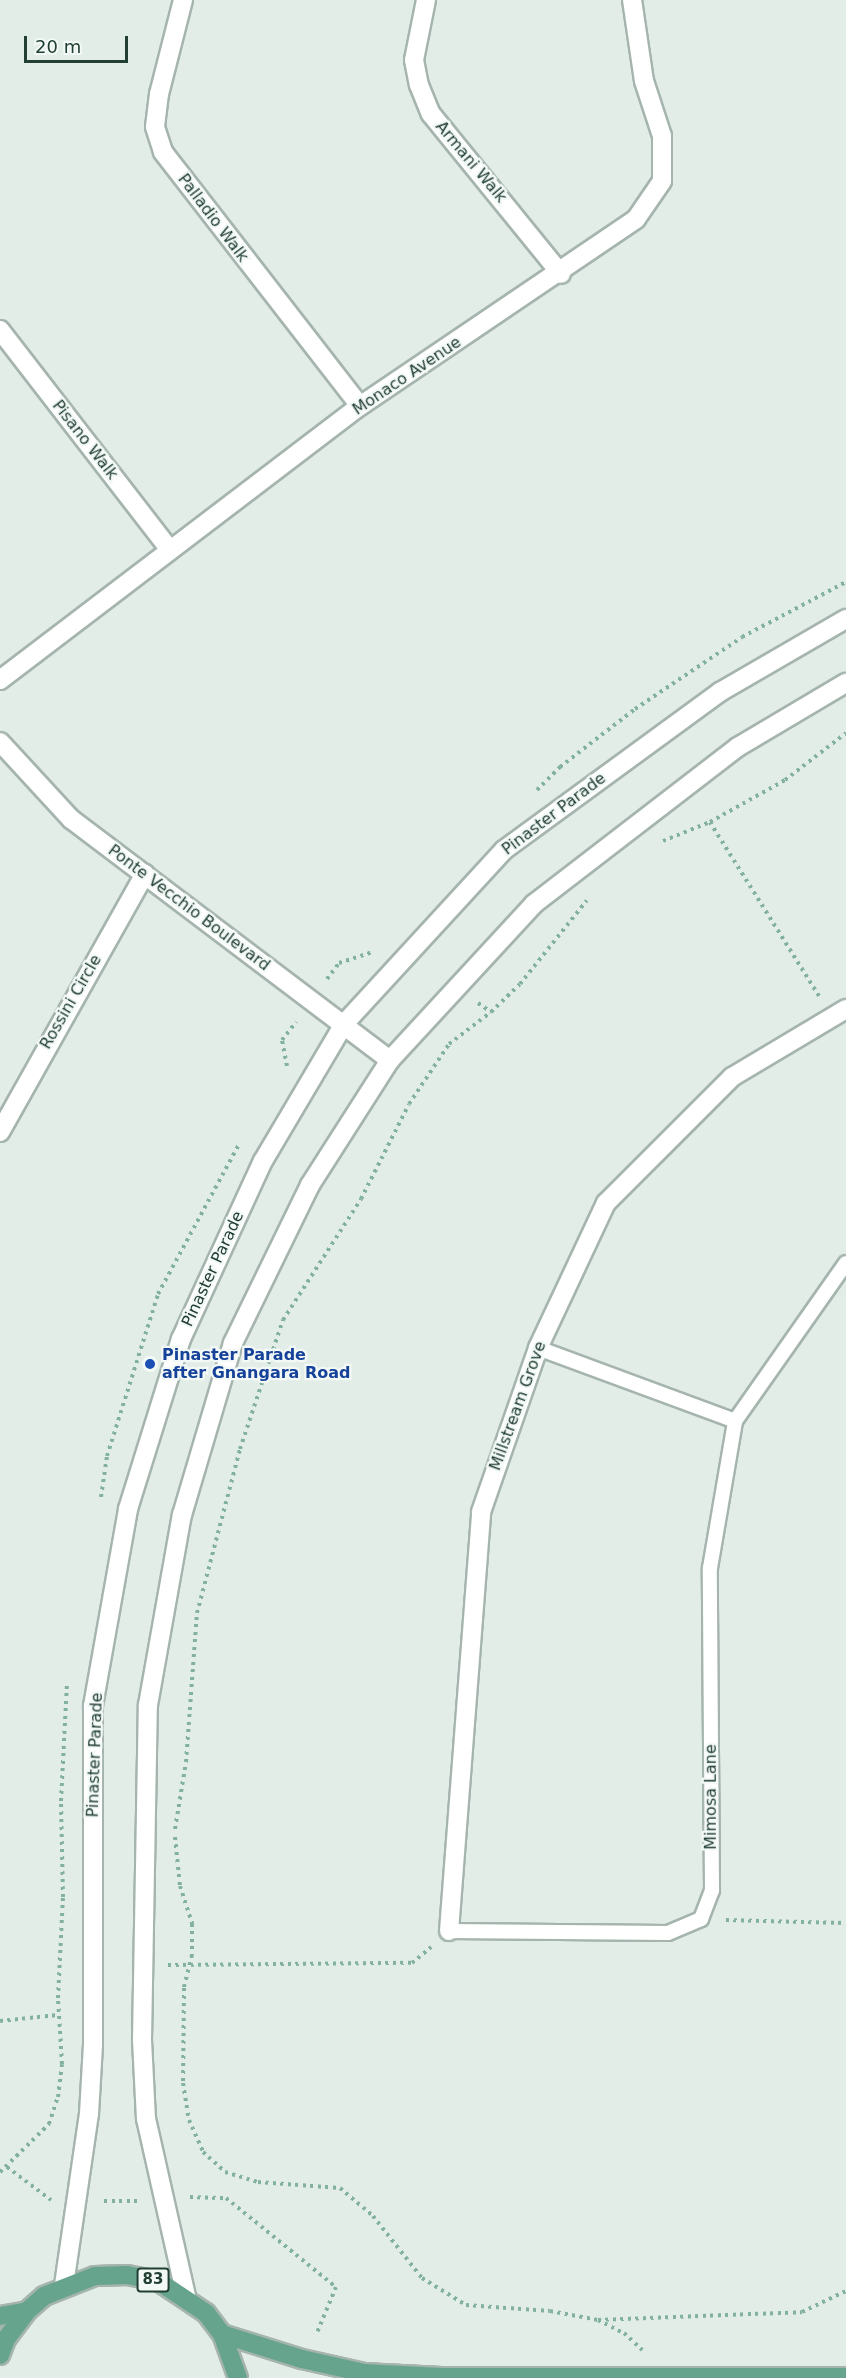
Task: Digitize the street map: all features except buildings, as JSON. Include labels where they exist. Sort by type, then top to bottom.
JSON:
[{"type":"main road","name":"83","points":[[0,2355],[6,2339],[27,2311],[64,2285],[95,2276],[127,2275],[158,2282],[186,2296],[206,2313],[222,2334],[238,2378]]},
{"type":"main road","name":"83","points":[[0,2316],[27,2311]]},
{"type":"main road","points":[[222,2334],[306,2360],[364,2373],[441,2378],[846,2377]]},
{"type":"street","name":"Palladio Walk","points":[[183,0],[155,127],[163,152],[360,406]]},
{"type":"street","name":"Armani Walk","points":[[426,0],[414,60],[419,85],[431,114],[561,274]]},
{"type":"street","name":"Monaco Avenue","points":[[0,680],[360,406],[561,274],[636,219],[662,181],[662,136],[645,81],[632,0]]},
{"type":"street","name":"Pisano Walk","points":[[0,330],[170,550]]},
{"type":"street","name":"Pinaster Parade","points":[[64,2285],[89,2114],[93,2045],[93,1706],[128,1509],[181,1339],[264,1161],[344,1024],[504,850],[720,692],[846,619]]},
{"type":"street","points":[[186,2296],[146,2119],[144,1966],[148,1705],[182,1515],[233,1343],[310,1185],[390,1060],[534,904],[738,747],[846,683]]},
{"type":"street","name":"Ponte Vecchio Boulevard","points":[[0,742],[71,819],[390,1060]]},
{"type":"street","name":"Rossini Circle","points":[[0,1132],[145,874]]},
{"type":"street","name":"Millstream Grove","points":[[449,1931],[481,1512],[538,1348],[606,1203],[732,1077],[839,1013]]},
{"type":"lane","name":"Mimosa Lane","points":[[701,1919],[712,1890],[710,1568],[735,1421],[846,1263]]},
{"type":"lane","points":[[538,1348],[735,1421]]},
{"type":"lane","points":[[449,1931],[668,1932],[701,1919]]},
{"type":"path","points":[[839,1013],[710,822],[785,780],[846,733]]},
{"type":"path","points":[[491,1012],[444,1052],[409,1104],[361,1199],[284,1320],[240,1449],[197,1613],[186,1762],[179,1789],[175,1835],[180,1886],[192,1924],[183,2024],[183,2083],[189,2120],[204,2152],[225,2172],[258,2182],[340,2188],[373,2216],[422,2278],[466,2305],[550,2311],[598,2320],[802,2312],[846,2291]]},
{"type":"path","points":[[701,1919],[846,1923]]},
{"type":"path","points":[[144,1966],[412,1963],[449,1931]]},
{"type":"path","points":[[0,2021],[58,2015]]},
{"type":"path","points":[[0,2172],[7,2167],[47,2200],[165,2202],[194,2196],[226,2198],[336,2287],[306,2360]]},
{"type":"path","points":[[598,2320],[624,2333],[672,2377]]},
{"type":"place","name":"Pinaster Parade after Gnangara Road","points":[[150,1364]]}]
